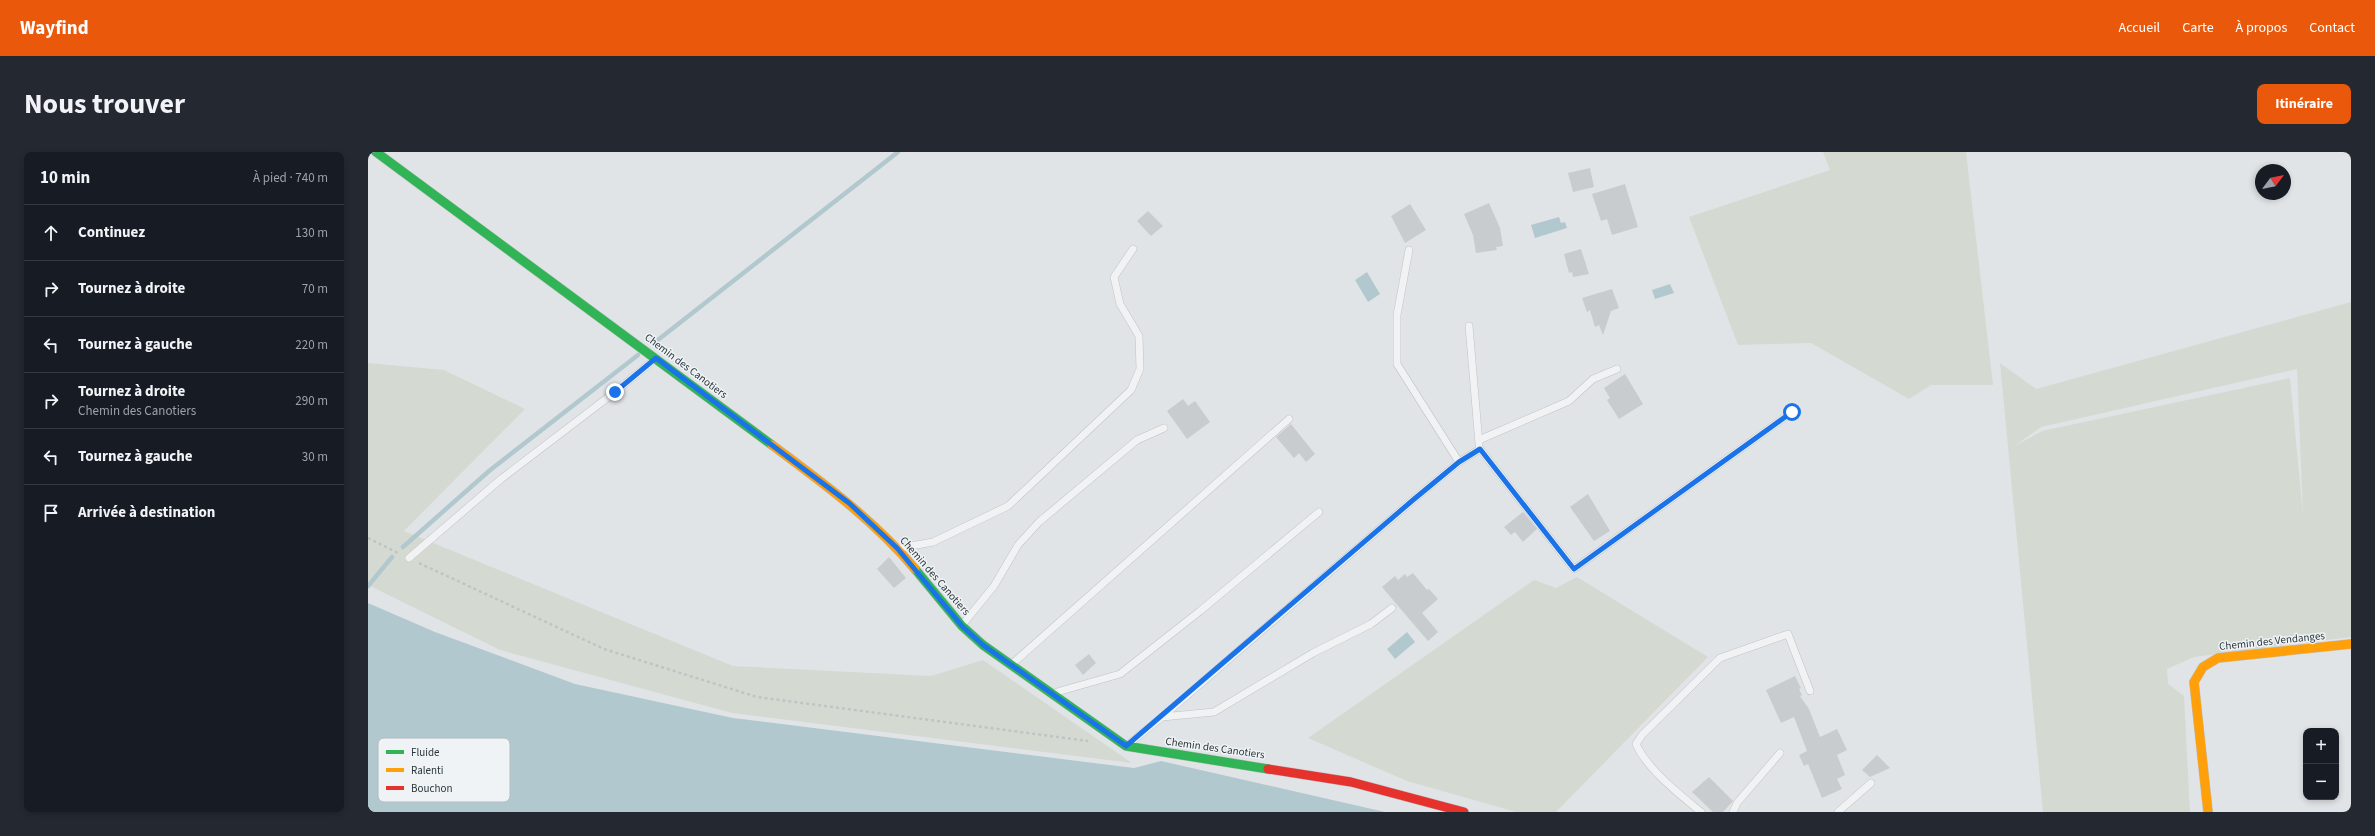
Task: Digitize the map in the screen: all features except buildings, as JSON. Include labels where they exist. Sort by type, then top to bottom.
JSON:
[{"type":"street","name":"Chemin des Canotiers","points":[[376,152],[656,358],[849,503],[897,548],[962,626],[1010,665],[1126,746],[1351,782],[1464,812]]},
{"type":"street","name":"Chemin des Vendanges","points":[[2208,812],[2194,682],[2198,671],[2206,662],[2218,658],[2351,644]]},
{"type":"lane","points":[[897,548],[933,542],[1008,506],[1130,390],[1140,369],[1138,336],[1120,304],[1114,277],[1133,249]]},
{"type":"lane","points":[[1409,250],[1397,315],[1397,364],[1459,462]]},
{"type":"lane","points":[[1469,326],[1480,449],[1574,569],[1792,412]]},
{"type":"lane","points":[[409,558],[501,479],[615,392],[656,358]]},
{"type":"lane","points":[[1479,440],[1570,401],[1593,379],[1617,369]]},
{"type":"lane","points":[[1010,665],[1289,419]]},
{"type":"lane","points":[[962,626],[994,586],[1018,545],[1039,522],[1137,440],[1164,428]]},
{"type":"lane","points":[[1126,746],[1162,717],[1459,462],[1480,449]]},
{"type":"lane","points":[[1053,694],[1120,674],[1200,611],[1319,512]]},
{"type":"lane","points":[[1162,717],[1214,712],[1313,653],[1371,624],[1392,608]]},
{"type":"lane","points":[[1701,812],[1679,794],[1640,754],[1636,744],[1642,736],[1720,658],[1788,634],[1810,691]]},
{"type":"lane","points":[[1733,812],[1737,803],[1780,754]]},
{"type":"lane","points":[[1838,812],[1871,783]]},
{"type":"path","points":[[368,538],[604,649],[757,697],[1094,742]]},
{"type":"shaded area","points":[[1823,152],[1966,152],[1993,385],[1931,385],[1909,399],[1811,343],[1738,345],[1689,217],[1830,170]]},
{"type":"shaded area","points":[[2351,302],[2351,637],[2194,657],[2167,669],[2168,684],[2184,696],[2190,812],[2043,812],[2000,363],[2036,389]],"holes":[[[2297,369],[2303,515],[2290,378],[2042,431],[2013,447],[2041,427]]]},
{"type":"shaded area","points":[[368,363],[444,370],[525,409],[404,531],[733,666],[931,676],[983,660],[1132,763],[732,713],[500,650],[368,585]]},
{"type":"shaded area","points":[[1577,577],[1708,657],[1556,812],[1516,812],[1407,781],[1308,738],[1534,580],[1556,588]]},
{"type":"water","points":[[1559,217],[1561,223],[1565,222],[1567,228],[1535,238],[1531,225]]},
{"type":"water","points":[[1367,272],[1380,294],[1368,302],[1355,280]]},
{"type":"water","points":[[1670,284],[1674,293],[1655,299],[1652,290]]},
{"type":"water","points":[[368,603],[435,632],[575,684],[733,718],[1134,768],[1161,761],[1385,812],[368,812]]},
{"type":"water","points":[[1407,632],[1415,642],[1395,659],[1387,649]]},
{"type":"waterway","points":[[654,343],[898,152]]},
{"type":"waterway","points":[[403,547],[489,471],[638,355]]},
{"type":"waterway","points":[[368,586],[392,557]]},
{"type":"traffic: fast","points":[[376,152],[772,445]]},
{"type":"traffic: fast","points":[[915,569],[962,626],[983,645],[1126,746],[1268,769]]},
{"type":"traffic: slow","points":[[772,445],[829,488],[865,518],[883,534],[915,569]]},
{"type":"traffic: slow","points":[[2208,812],[2194,682],[2203,667],[2218,658],[2351,644]]},
{"type":"traffic: jam","points":[[1268,769],[1351,782],[1464,812]]},
{"type":"route","points":[[615,392],[656,358],[849,503],[897,548],[962,626],[983,645],[1086,716],[1126,746],[1162,717],[1263,628],[1413,500],[1459,462],[1480,449],[1574,569],[1792,412]]}]
